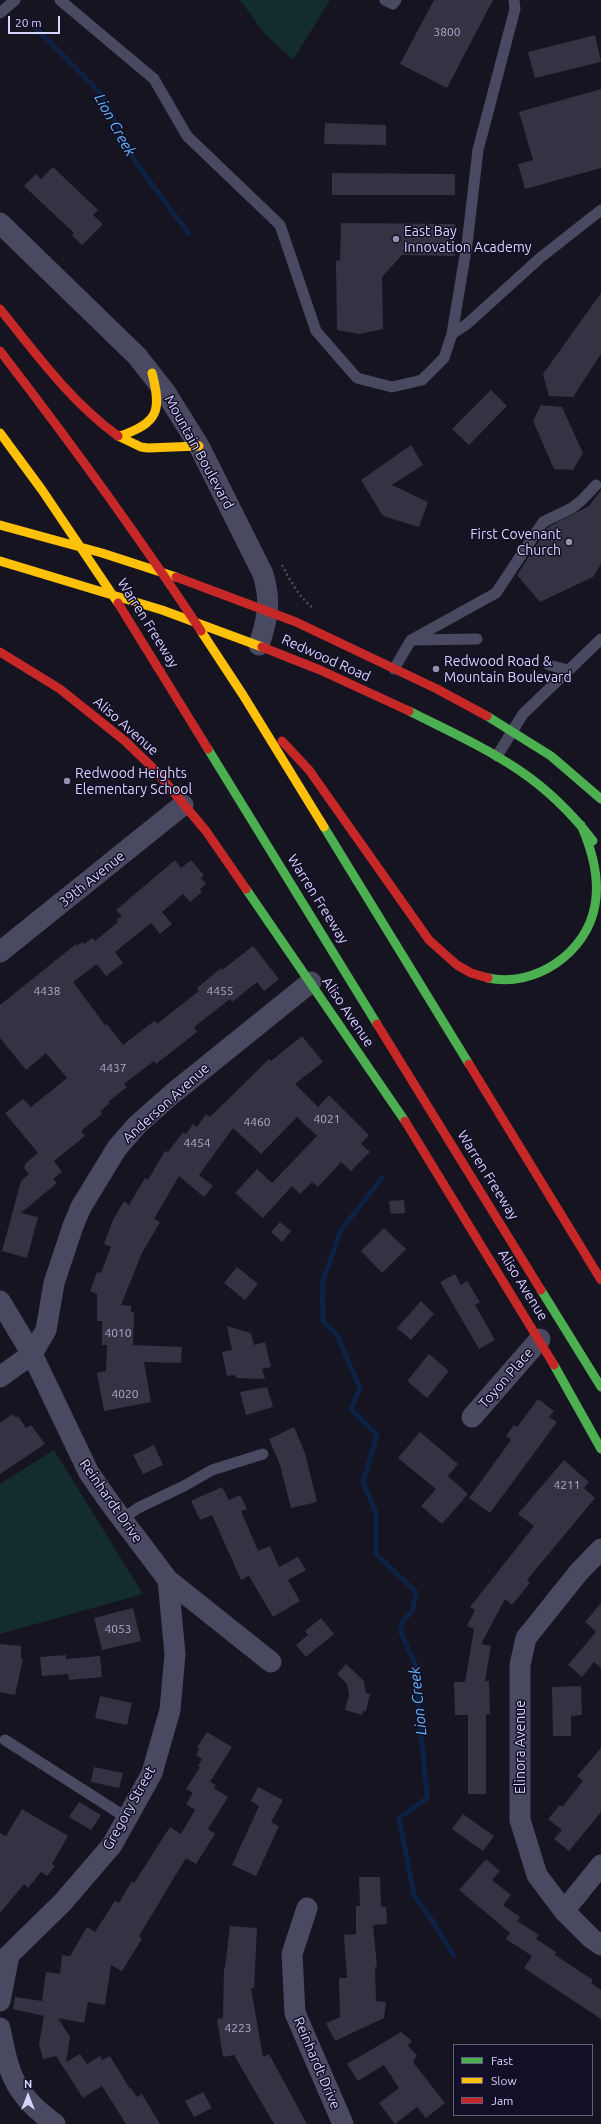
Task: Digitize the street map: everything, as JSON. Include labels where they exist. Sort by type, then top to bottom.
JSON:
[{"type":"main road","points":[[0,309],[76,399],[107,428],[127,442],[141,447],[159,449],[199,446]]},
{"type":"main road","points":[[0,351],[84,460],[152,556],[243,695],[601,1280]]},
{"type":"main road","points":[[120,436],[147,425],[154,417],[158,407],[158,394],[152,373]]},
{"type":"main road","name":"Warren Freeway","points":[[0,434],[51,503],[107,585],[601,1387]]},
{"type":"main road","name":"Redwood Road","points":[[0,525],[144,566],[264,613],[394,669],[441,691],[513,731],[556,758],[601,798]]},
{"type":"main road","name":"Redwood Road","points":[[0,561],[53,575],[181,616],[295,659],[387,700],[497,756],[538,782],[581,825],[601,851]]},
{"type":"main road","name":"Aliso Avenue","points":[[0,652],[60,689],[92,714],[155,770],[210,837],[402,1116],[540,1339],[601,1449]]},
{"type":"main road","points":[[243,695],[265,723],[310,770],[429,940],[445,957],[462,968],[479,976],[518,979],[535,975],[553,967],[578,944],[588,930],[593,915],[597,880],[592,849],[581,825]]},
{"type":"street","name":"Mountain Boulevard","points":[[0,223],[121,340],[152,373],[199,446],[263,574],[268,591],[259,645]]},
{"type":"street","name":"39th Avenue","points":[[0,952],[183,805]]},
{"type":"street","name":"Anderson Avenue","points":[[0,1377],[32,1354],[46,1330],[54,1283],[73,1226],[88,1194],[117,1148],[137,1125],[172,1094],[311,982]]},
{"type":"street","name":"Reinhardt Drive","points":[[0,1301],[32,1354],[89,1474],[122,1519],[168,1580],[271,1662]]},
{"type":"street","name":"Toyon Place","points":[[472,1417],[540,1339]]},
{"type":"street","name":"Elinora Avenue","points":[[601,1549],[578,1573],[526,1638],[520,1665],[520,1820],[536,1875],[564,1911],[591,1938],[601,1945]]},
{"type":"street","name":"Gregory Street","points":[[0,2001],[4,1955],[63,1902],[112,1845],[152,1773],[170,1710],[175,1654],[168,1580]]},
{"type":"street","points":[[564,1911],[601,1865]]},
{"type":"street","name":"Reinhardt Drive","points":[[307,1908],[292,1954],[294,2013],[343,2124]]},
{"type":"street","points":[[0,2028],[7,2063],[19,2090],[34,2109],[55,2124]]},
{"type":"lane","points":[[0,13],[15,0]]},
{"type":"lane","points":[[60,0],[154,79],[186,136],[280,225],[316,331],[357,378],[392,388],[422,380],[444,358],[452,334],[467,244],[478,150],[515,9],[514,0]]},
{"type":"lane","points":[[385,0],[393,4],[396,0]]},
{"type":"lane","points":[[452,334],[467,324],[540,258],[601,210]]},
{"type":"lane","points":[[394,669],[411,640],[496,592],[543,522],[572,508],[596,485]]},
{"type":"lane","points":[[411,640],[478,639]]},
{"type":"lane","points":[[497,756],[523,714],[601,639]]},
{"type":"lane","points":[[549,665],[568,670]]},
{"type":"lane","points":[[122,1519],[138,1508],[184,1486],[212,1470],[263,1454]]},
{"type":"lane","points":[[4,1740],[127,1818]]},
{"type":"path","points":[[278,558],[292,585],[306,602],[317,610]]},
{"type":"green space","points":[[240,0],[330,0],[293,60],[264,33]]},
{"type":"green space","points":[[54,1450],[143,1594],[0,1634],[0,1484]]},
{"type":"building","points":[[434,0],[493,0],[447,88],[400,64]]},
{"type":"building","points":[[595,35],[601,62],[535,78],[528,52]]},
{"type":"building","points":[[601,89],[601,168],[525,189],[518,164],[533,160],[519,112]]},
{"type":"building","points":[[325,123],[386,125],[386,145],[324,144]]},
{"type":"building","points":[[53,167],[98,210],[93,215],[103,224],[82,245],[72,235],[74,233],[24,186],[36,174],[41,179]]},
{"type":"building","points":[[332,173],[455,174],[455,195],[332,195]]},
{"type":"building","points":[[341,223],[455,224],[455,256],[402,255],[382,277],[383,329],[360,334],[337,330],[336,261],[340,260]]},
{"type":"building","points":[[601,293],[601,354],[573,397],[549,396],[543,374]]},
{"type":"building","points":[[491,390],[507,406],[469,445],[452,429]]},
{"type":"building","points":[[541,405],[562,407],[583,453],[573,470],[554,469],[533,421]]},
{"type":"building","points":[[411,445],[423,465],[392,485],[428,502],[419,527],[383,516],[361,480]]},
{"type":"building","name":"First Covenant Church","points":[[601,490],[601,564],[593,577],[540,602],[517,575],[548,527],[589,506]]},
{"type":"building","points":[[175,860],[181,868],[191,860],[204,875],[201,878],[206,884],[200,889],[202,892],[190,902],[183,894],[162,912],[172,924],[160,934],[151,923],[115,952],[123,963],[106,976],[97,964],[73,982],[105,1025],[107,1024],[123,1045],[150,1024],[155,1021],[157,1024],[199,991],[197,988],[221,968],[222,970],[253,946],[279,979],[264,991],[257,982],[232,1002],[230,999],[194,1027],[197,1032],[156,1064],[154,1061],[124,1084],[127,1087],[108,1102],[109,1104],[100,1111],[102,1114],[81,1131],[85,1136],[54,1161],[62,1172],[53,1179],[57,1183],[21,1213],[38,1217],[27,1258],[2,1251],[21,1181],[29,1174],[24,1168],[26,1163],[38,1153],[5,1113],[23,1099],[31,1107],[67,1078],[46,1053],[26,1070],[0,1038],[0,1005],[76,944],[77,946],[82,942],[84,944],[92,938],[95,941],[118,922],[116,920],[122,916],[116,910]]},
{"type":"building","points":[[302,1036],[323,1062],[295,1084],[318,1107],[329,1095],[369,1135],[361,1144],[370,1152],[351,1171],[341,1162],[318,1187],[312,1182],[300,1194],[292,1186],[263,1218],[235,1193],[257,1169],[272,1183],[317,1136],[297,1117],[261,1154],[233,1128],[199,1175],[213,1186],[204,1197],[179,1176],[154,1219],[160,1222],[142,1253],[121,1305],[131,1306],[131,1312],[134,1312],[133,1345],[182,1347],[181,1363],[144,1362],[151,1402],[104,1411],[97,1373],[106,1371],[107,1345],[102,1345],[102,1321],[97,1321],[97,1294],[90,1291],[97,1272],[101,1273],[111,1247],[104,1244],[113,1220],[124,1201],[129,1205],[145,1178],[148,1180],[165,1151],[168,1152],[183,1132],[186,1134],[193,1124],[197,1127],[206,1114],[210,1117],[269,1059],[271,1061]]},
{"type":"building","points":[[404,1200],[405,1213],[391,1214],[389,1201]]},
{"type":"building","points":[[280,1222],[291,1231],[282,1242],[271,1232]]},
{"type":"building","points":[[384,1228],[406,1249],[382,1273],[361,1251]]},
{"type":"building","points":[[237,1267],[258,1284],[245,1300],[224,1283]]},
{"type":"building","points":[[455,1274],[461,1285],[467,1281],[480,1302],[475,1305],[495,1340],[479,1349],[440,1282]]},
{"type":"building","points":[[421,1301],[434,1314],[411,1340],[397,1328]]},
{"type":"building","points":[[227,1326],[251,1333],[254,1345],[265,1342],[271,1367],[262,1369],[265,1379],[236,1378],[235,1375],[227,1376],[222,1352],[232,1350]]},
{"type":"building","points":[[429,1354],[449,1371],[427,1398],[407,1381]]},
{"type":"building","points":[[267,1387],[273,1407],[246,1415],[240,1392]]},
{"type":"building","points":[[538,1399],[554,1411],[549,1417],[557,1422],[490,1513],[469,1498],[511,1440],[506,1436],[514,1425],[517,1427]]},
{"type":"building","points":[[13,1414],[16,1418],[18,1416],[26,1428],[31,1425],[45,1444],[0,1474],[0,1423]]},
{"type":"building","points":[[294,1427],[305,1453],[317,1502],[291,1508],[280,1465],[269,1439]]},
{"type":"building","points":[[420,1432],[458,1464],[448,1476],[468,1494],[442,1524],[421,1506],[436,1489],[398,1458]]},
{"type":"building","points":[[154,1445],[163,1465],[143,1474],[133,1455]]},
{"type":"building","points":[[564,1460],[589,1482],[584,1488],[595,1498],[527,1580],[530,1583],[512,1605],[505,1599],[481,1644],[491,1646],[485,1681],[489,1681],[490,1714],[486,1715],[486,1794],[468,1794],[468,1715],[455,1715],[454,1682],[465,1682],[474,1629],[467,1626],[475,1610],[470,1607],[534,1526],[518,1514]]},
{"type":"building","points":[[222,1487],[229,1500],[240,1495],[247,1509],[241,1511],[258,1551],[270,1546],[279,1567],[298,1557],[306,1570],[288,1580],[300,1601],[273,1617],[249,1576],[241,1580],[212,1515],[200,1520],[191,1501]]},
{"type":"building","points":[[601,1603],[601,1668],[594,1662],[582,1677],[568,1665],[596,1632],[585,1622]]},
{"type":"building","points":[[133,1608],[141,1641],[102,1650],[94,1618]]},
{"type":"building","points":[[321,1618],[334,1634],[306,1657],[296,1645],[308,1635],[305,1631]]},
{"type":"building","points":[[0,1644],[21,1646],[21,1659],[23,1659],[15,1695],[0,1692]]},
{"type":"building","points":[[66,1655],[66,1659],[100,1656],[102,1677],[69,1680],[68,1674],[42,1676],[40,1657]]},
{"type":"building","points":[[346,1664],[364,1681],[366,1693],[370,1694],[366,1711],[363,1711],[362,1715],[345,1710],[349,1694],[347,1684],[337,1674]]},
{"type":"building","points":[[581,1686],[582,1715],[571,1716],[571,1736],[553,1736],[552,1687]]},
{"type":"building","points":[[100,1696],[132,1703],[127,1725],[95,1718]]},
{"type":"building","points":[[207,1732],[232,1747],[210,1782],[216,1785],[214,1788],[228,1797],[208,1829],[215,1834],[196,1864],[186,1858],[139,1936],[142,1939],[122,1971],[111,1965],[105,2005],[88,2002],[84,2023],[58,2018],[70,2037],[66,2062],[80,2054],[87,2064],[100,2056],[102,2060],[110,2056],[130,2089],[131,2088],[137,2097],[142,2094],[160,2124],[126,2124],[102,2086],[83,2098],[56,2056],[43,2059],[39,2044],[44,2016],[13,2009],[15,1997],[42,2001],[46,1972],[60,1974],[62,1955],[70,1956],[87,1927],[95,1932],[115,1901],[119,1903],[132,1881],[134,1883],[170,1827],[181,1834],[195,1810],[186,1804],[193,1793],[186,1789],[200,1767],[198,1766],[202,1759],[196,1755],[199,1749],[197,1747]]},
{"type":"building","points":[[601,1748],[601,1812],[569,1851],[554,1839],[562,1830],[548,1819],[560,1805],[562,1807],[583,1781],[577,1776]]},
{"type":"building","points":[[94,1767],[123,1773],[119,1788],[91,1782]]},
{"type":"building","points":[[258,1787],[283,1800],[271,1822],[279,1826],[256,1876],[232,1865],[259,1806],[251,1801]]},
{"type":"building","points":[[79,1802],[101,1815],[91,1830],[69,1817]]},
{"type":"building","points":[[22,1809],[68,1836],[52,1864],[55,1866],[47,1876],[41,1872],[28,1888],[24,1884],[0,1913],[0,1833],[6,1836]]},
{"type":"building","points":[[463,1814],[494,1836],[483,1851],[452,1829]]},
{"type":"building","points":[[486,1859],[500,1871],[492,1880],[511,1895],[503,1905],[520,1917],[517,1921],[539,1935],[536,1939],[556,1952],[555,1955],[593,1980],[591,1983],[601,1990],[601,2019],[524,1968],[532,1956],[506,1939],[510,1933],[459,1890]]},
{"type":"building","points":[[359,1877],[380,1877],[381,1907],[386,1907],[387,1924],[373,1925],[377,1967],[375,1967],[376,2001],[386,2002],[384,2018],[335,2041],[326,2023],[340,2017],[339,1978],[347,1978],[344,1935],[356,1934],[356,1906],[360,1906]]},
{"type":"building","points":[[230,1926],[257,1928],[254,1988],[251,1988],[263,2057],[269,2054],[307,2124],[274,2124],[234,2055],[223,2057],[217,2019],[223,2018],[224,1968]]},
{"type":"building","points":[[401,2032],[412,2041],[408,2046],[417,2055],[413,2062],[445,2103],[426,2118],[417,2107],[395,2124],[379,2103],[399,2088],[384,2065],[358,2081],[347,2064]]},
{"type":"building","points":[[203,2092],[212,2108],[194,2117],[185,2101]]},
{"type":"waterway","name":"Lion Creek","points":[[31,23],[103,96],[134,160],[189,234]]},
{"type":"waterway","name":"Lion Creek","points":[[383,1177],[341,1230],[322,1283],[323,1321],[337,1335],[360,1388],[351,1409],[377,1435],[363,1482],[376,1513],[376,1554],[416,1592],[412,1612],[404,1619],[400,1631],[415,1663],[427,1798],[399,1818],[414,1895],[434,1923],[454,1956]]},
{"type":"traffic: fast","points":[[409,711],[487,750],[532,779],[553,796],[593,841]]},
{"type":"traffic: fast","points":[[487,716],[551,756],[601,799]]},
{"type":"traffic: fast","points":[[208,749],[377,1024]]},
{"type":"traffic: fast","points":[[488,978],[506,980],[523,978],[540,972],[556,963],[570,952],[582,938],[590,922],[595,905],[596,874],[589,844],[581,825]]},
{"type":"traffic: fast","points":[[324,827],[469,1064]]},
{"type":"traffic: fast","points":[[246,889],[405,1121]]},
{"type":"traffic: fast","points":[[541,1290],[601,1387]]},
{"type":"traffic: fast","points":[[554,1365],[601,1449]]},
{"type":"traffic: slow","points":[[120,436],[142,426],[154,414],[157,397],[152,373]]},
{"type":"traffic: slow","points":[[0,433],[42,490],[118,603]]},
{"type":"traffic: slow","points":[[118,436],[141,447],[148,448],[199,446]]},
{"type":"traffic: slow","points":[[0,525],[102,553],[176,577]]},
{"type":"traffic: slow","points":[[0,561],[162,610],[262,647]]},
{"type":"traffic: slow","points":[[201,631],[243,695],[324,827]]},
{"type":"traffic: jam","points":[[0,309],[55,377],[101,423],[118,436]]},
{"type":"traffic: jam","points":[[0,351],[103,489],[153,559],[201,631]]},
{"type":"traffic: jam","points":[[176,577],[296,622],[437,689],[487,716]]},
{"type":"traffic: jam","points":[[118,603],[208,749]]},
{"type":"traffic: jam","points":[[262,647],[320,670],[409,711]]},
{"type":"traffic: jam","points":[[0,652],[60,689],[125,741],[155,770],[206,831],[246,889]]},
{"type":"traffic: jam","points":[[282,741],[309,770],[429,940],[457,965],[471,973],[488,978]]},
{"type":"traffic: jam","points":[[377,1024],[541,1290]]},
{"type":"traffic: jam","points":[[469,1064],[601,1280]]},
{"type":"traffic: jam","points":[[405,1121],[554,1365]]},
{"type":"place","name":"East Bay Innovation Academy","points":[[396,239]]},
{"type":"place","name":"First Covenant Church","points":[[569,542]]},
{"type":"place","name":"Redwood Road & Mountain Boulevard","points":[[436,669]]},
{"type":"place","name":"Redwood Heights Elementary School","points":[[67,781]]}]
